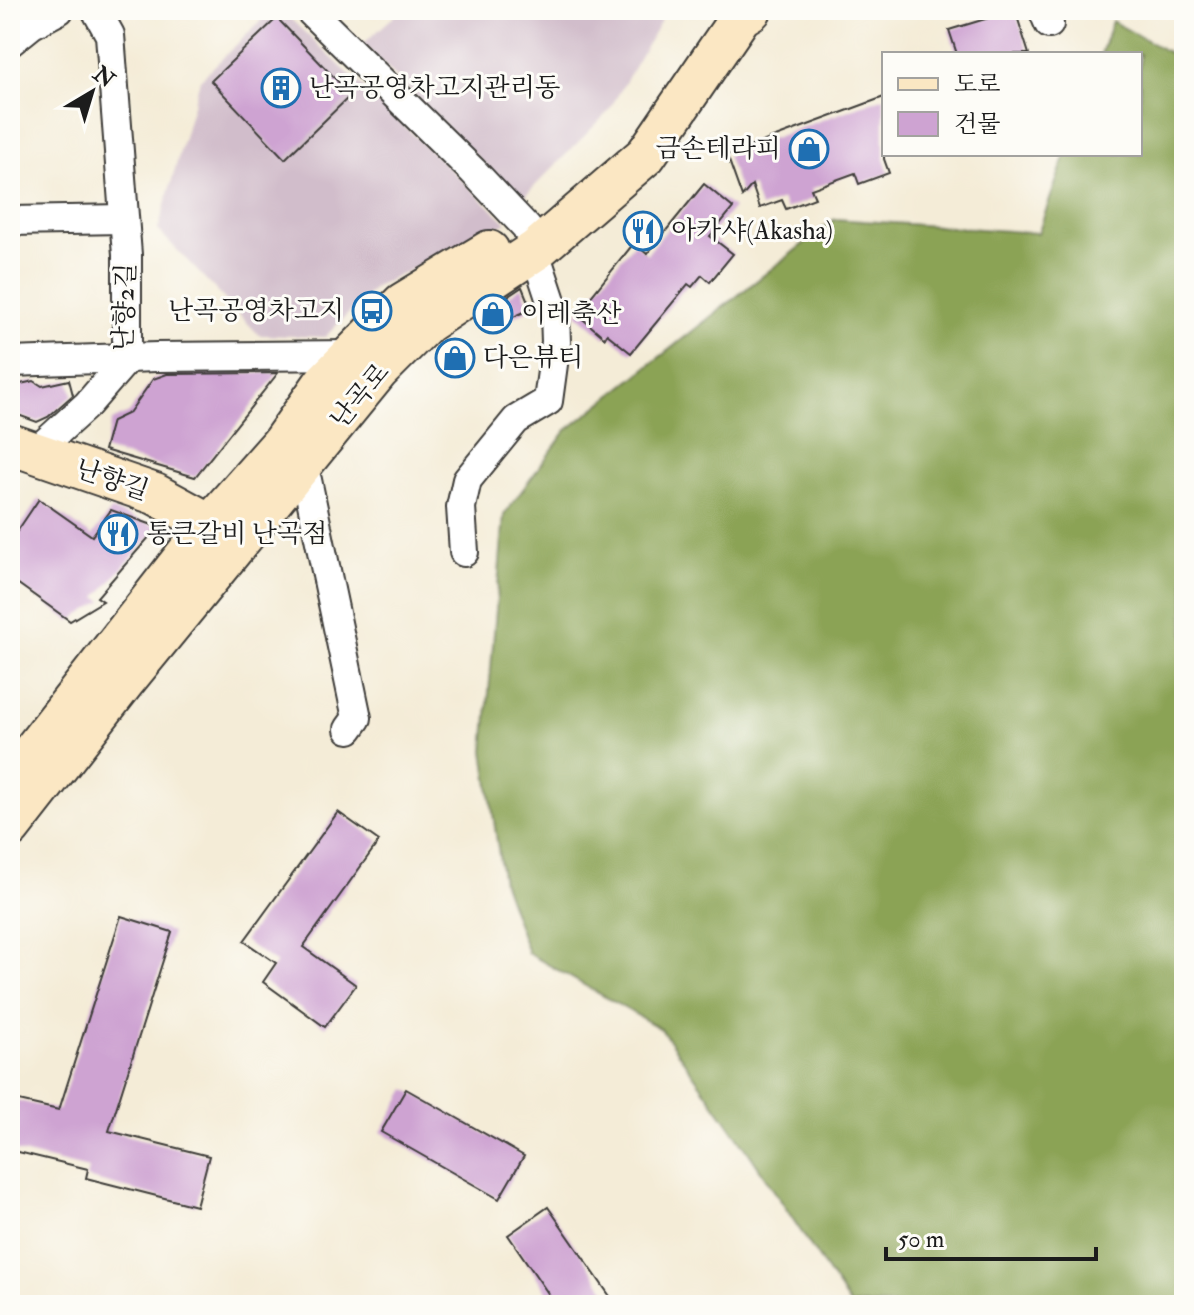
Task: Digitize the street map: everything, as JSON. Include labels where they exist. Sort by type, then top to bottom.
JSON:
[{"type":"main road","name":"난곡로","points":[[10,828],[134,670],[290,457],[324,383],[403,303],[532,239],[630,135],[711,10]]},
{"type":"main road","name":"난곡로","points":[[10,780],[210,524],[290,457],[426,323],[532,239],[646,155],[741,16],[751,10]]},
{"type":"main road","name":"난향길","points":[[22,448],[155,494],[210,524]]},
{"type":"street","points":[[10,42],[31,25],[59,10]]},
{"type":"street","name":"난향2길","points":[[22,448],[87,405],[127,359],[127,255],[110,35],[96,10]]},
{"type":"street","points":[[309,10],[473,171],[532,239],[555,313],[556,342],[548,401],[516,420],[467,480],[461,507],[464,552]]},
{"type":"street","points":[[10,221],[124,219]]},
{"type":"street","points":[[10,362],[352,355]]},
{"type":"street","points":[[290,457],[307,480],[357,718],[349,729]]},
{"type":"shaded area","name":"난곡공영차고지","points":[[272,10],[281,10],[507,223],[375,287],[325,337],[259,335],[158,230],[200,80]]},
{"type":"shaded area","points":[[401,10],[667,10],[608,112],[521,200],[363,44]]},
{"type":"green space","points":[[1112,21],[1184,61],[1184,1305],[850,1305],[747,1150],[661,1029],[528,953],[503,883],[484,751],[504,515],[566,431],[835,219],[1038,233],[1065,156],[1142,156],[1142,52],[1102,52]]},
{"type":"building","points":[[1015,10],[1028,52],[956,52],[949,30]]},
{"type":"building","name":"난곡공영차고지관리동","points":[[277,18],[351,95],[285,159],[211,81]]},
{"type":"building","points":[[882,98],[882,156],[889,173],[859,184],[855,173],[811,189],[815,198],[786,209],[782,200],[760,208],[752,185],[742,197],[727,155]]},
{"type":"building","points":[[704,184],[733,208],[710,236],[733,254],[710,282],[702,275],[692,287],[688,284],[631,353],[607,334],[605,338],[577,314],[634,243],[647,254]]},
{"type":"building","points":[[522,287],[531,309],[486,329],[480,315]]},
{"type":"building","points":[[278,373],[195,477],[104,450],[112,421],[129,413],[153,379],[167,374]]},
{"type":"building","points":[[69,380],[73,395],[48,417],[37,422],[10,412],[10,391],[16,385],[34,381],[42,386]]},
{"type":"building","points":[[39,499],[92,536],[111,510],[158,527],[97,597],[103,601],[70,621],[10,578],[10,542]]},
{"type":"building","points":[[338,812],[379,841],[303,947],[356,985],[325,1027],[263,982],[276,963],[244,941]]},
{"type":"building","points":[[121,916],[172,932],[109,1131],[209,1156],[196,1206],[86,1178],[88,1169],[10,1150],[10,1099],[59,1110]]},
{"type":"building","points":[[406,1089],[524,1156],[499,1199],[381,1132]]},
{"type":"building","points":[[548,1207],[616,1305],[556,1305],[508,1235]]},
{"type":"place","name":"난곡공영차고지관리동","points":[[281,88]]},
{"type":"place","name":"금손테라피","points":[[809,149]]},
{"type":"place","name":"아카샤(Akasha)","points":[[643,231]]},
{"type":"place","name":"난곡공영차고지","points":[[372,311]]},
{"type":"place","name":"이레축산","points":[[493,314]]},
{"type":"place","name":"다은뷰티","points":[[455,358]]},
{"type":"place","name":"통큰갈비 난곡점","points":[[118,534]]}]
